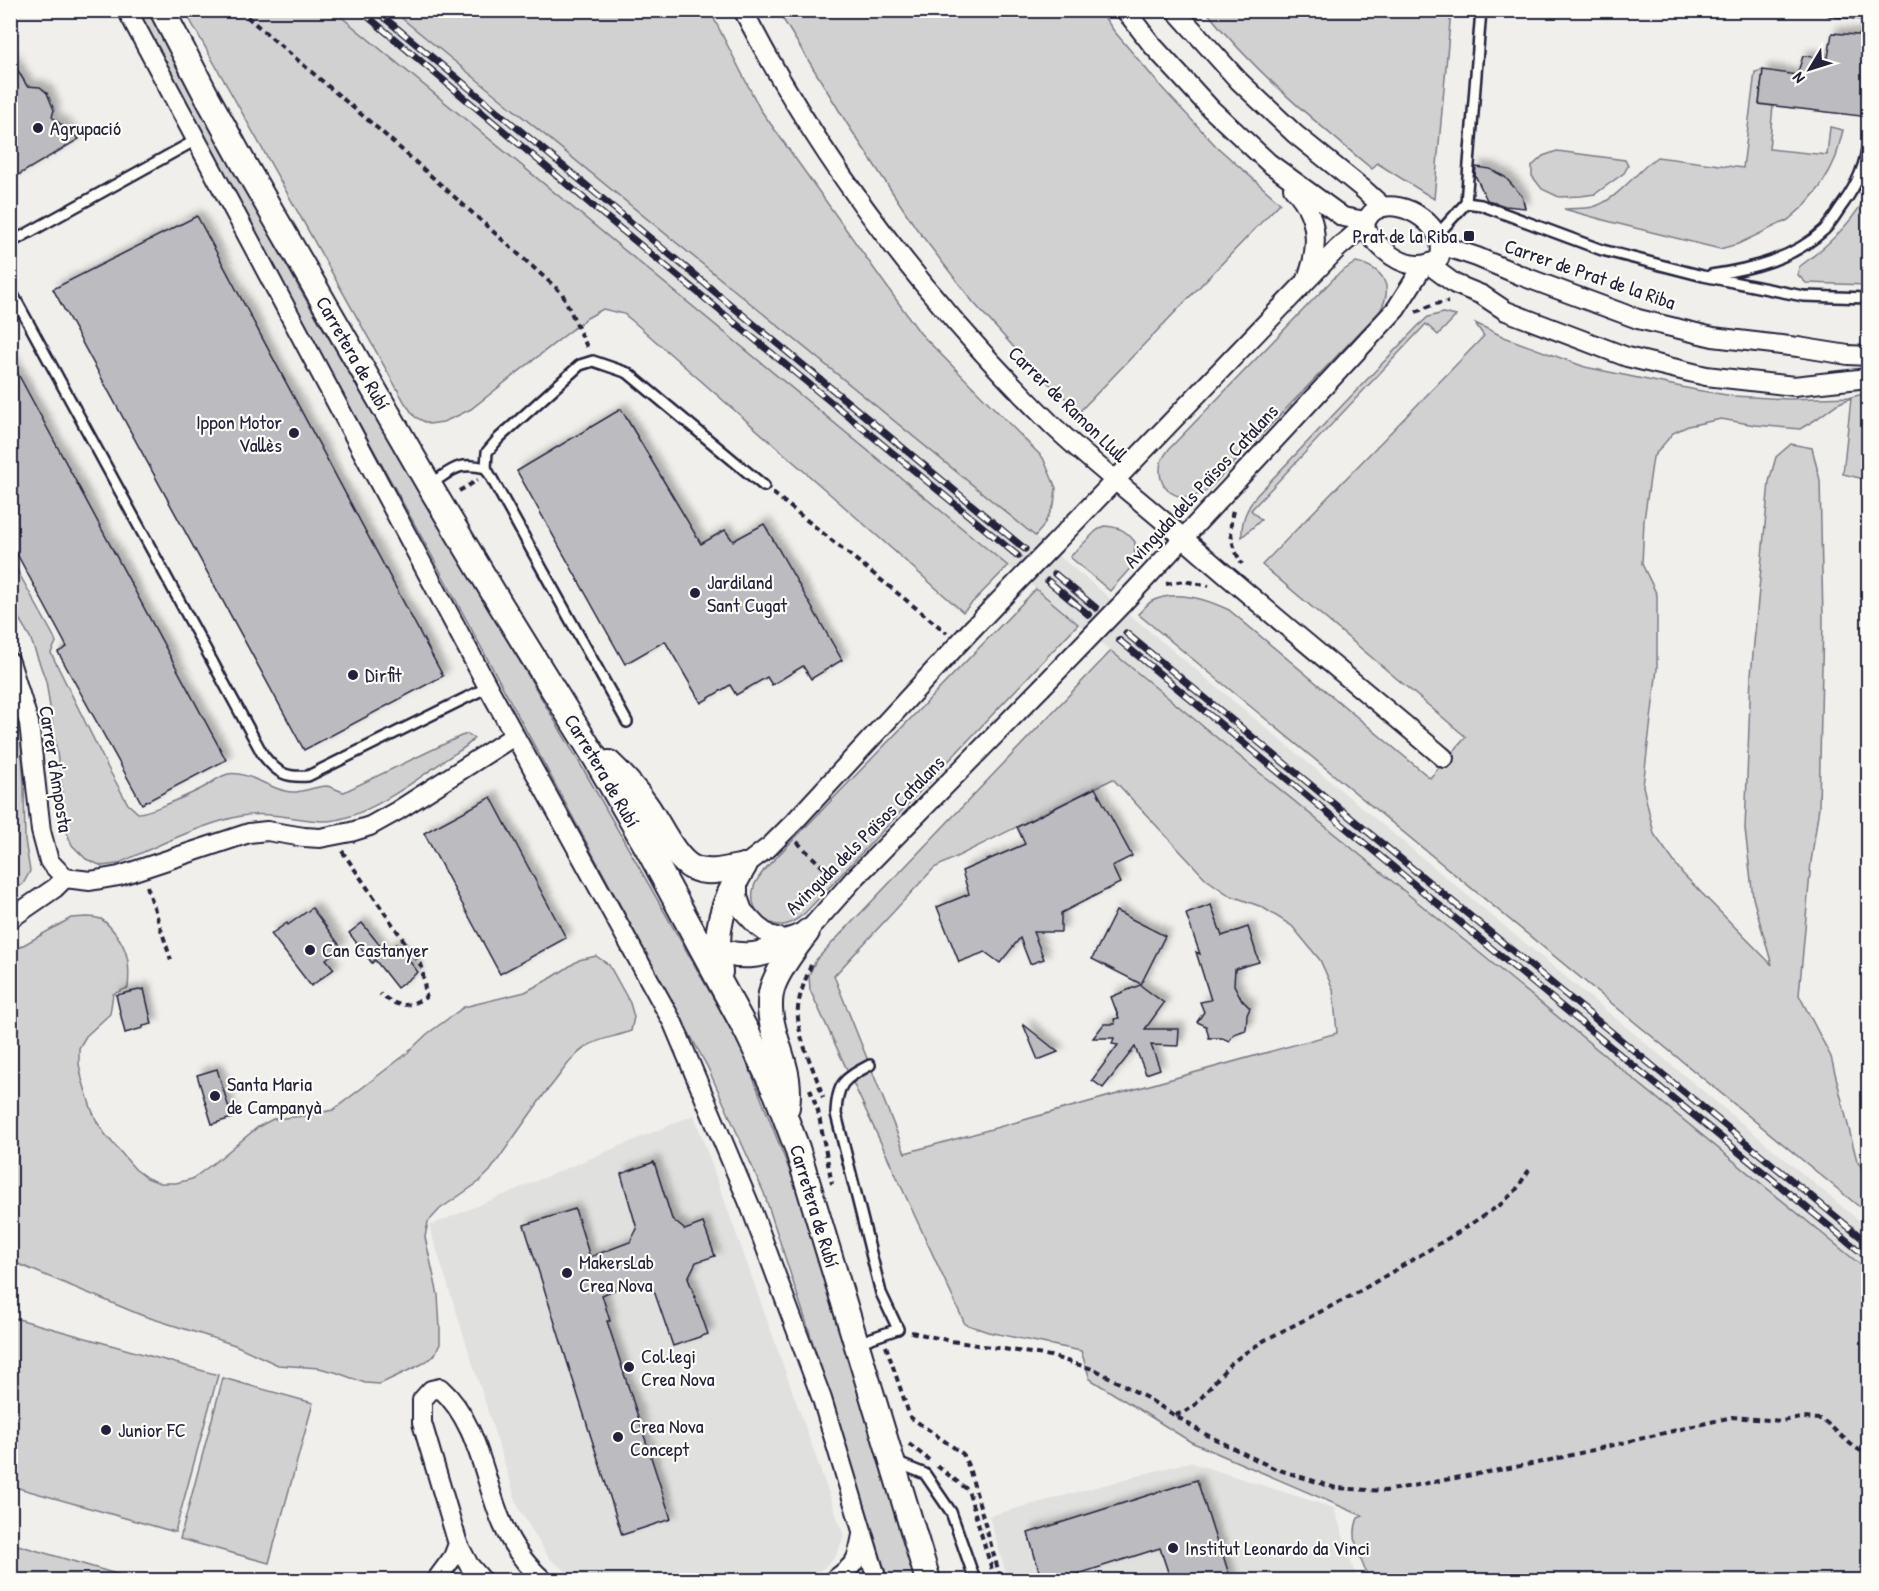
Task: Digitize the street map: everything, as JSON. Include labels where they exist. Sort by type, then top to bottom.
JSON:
[{"type":"main road","name":"Carretera de Rubí","points":[[162,10],[204,93],[244,164],[429,485],[584,740],[696,936],[759,1056],[786,1119],[809,1186],[928,1581]]},
{"type":"main road","points":[[584,740],[635,790],[682,860],[694,869],[711,872],[744,866]]},
{"type":"main road","points":[[723,985],[717,950],[722,918],[729,892],[744,866]]},
{"type":"main road","points":[[696,936],[717,950],[743,957],[767,953],[807,932]]},
{"type":"main road","points":[[786,1119],[789,1093],[770,1013],[773,985],[788,958],[807,932]]},
{"type":"street","name":"Carretera de Rubí","points":[[128,10],[514,736],[673,1023],[751,1208],[822,1399],[877,1581]]},
{"type":"street","name":"Carrer de Ramon Llull","points":[[742,10],[799,110],[838,170],[905,263],[970,340],[1054,426],[1444,758]]},
{"type":"street","points":[[1125,10],[1153,46],[1197,93],[1298,193],[1311,214],[1315,227],[1316,242],[1312,266],[1306,282]]},
{"type":"street","points":[[1175,10],[1239,81],[1279,119],[1383,207]]},
{"type":"street","points":[[1269,163],[1343,217],[1365,222]]},
{"type":"street","points":[[744,866],[785,831],[972,629],[1370,215],[1383,207],[1400,208],[1424,219],[1440,240],[1442,251],[1439,258],[1426,264],[1410,265],[1399,261],[1370,237],[1365,230],[1365,222]]},
{"type":"street","name":"Carrer de Prat de la Riba","points":[[1440,240],[1522,276],[1638,319],[1713,337],[1798,347],[1848,356],[1869,356]]},
{"type":"street","points":[[1426,264],[1455,284],[1482,296],[1506,311],[1627,357],[1706,376],[1794,387],[1869,378]]},
{"type":"street","name":"Avinguda dels Països Catalans","points":[[744,866],[738,883],[738,897],[743,911],[757,926],[769,934],[784,939],[807,932],[845,888],[1184,538],[1396,309],[1426,264]]},
{"type":"street","name":"Carrer d'Amposta","points":[[10,662],[29,723],[41,831],[49,861],[65,878]]},
{"type":"street","points":[[10,919],[65,878],[90,881],[119,876],[249,833],[267,831],[320,838],[370,826],[514,736]]},
{"type":"street","points":[[482,1581],[469,1565],[458,1544],[422,1423],[422,1400],[431,1390],[440,1388],[462,1413],[481,1458],[503,1524],[526,1563],[543,1581]]},
{"type":"street","points":[[834,1581],[853,1566],[859,1554],[862,1533]]},
{"type":"street","points":[[436,1581],[453,1557],[458,1544]]},
{"type":"lane","points":[[1440,240],[1449,220],[1466,203],[1481,10]]},
{"type":"lane","points":[[1831,10],[1868,13]]},
{"type":"lane","points":[[10,243],[196,140]]},
{"type":"lane","points":[[1702,276],[1745,270],[1794,252],[1825,230],[1852,192],[1867,156],[1869,141]]},
{"type":"lane","points":[[1466,203],[1481,205],[1602,250],[1702,276],[1803,296],[1869,298]]},
{"type":"lane","points":[[10,289],[263,756],[271,766],[282,774],[295,777],[308,776],[488,687]]},
{"type":"lane","points":[[627,722],[487,471],[487,452],[499,438],[580,365],[593,361],[628,373],[764,486]]},
{"type":"lane","points":[[429,485],[453,469],[468,464],[487,471]]},
{"type":"lane","points":[[856,1343],[898,1329],[881,1293],[836,1114],[836,1101],[844,1081],[870,1065]]},
{"type":"lane","points":[[891,1460],[925,1474],[951,1512],[975,1581]]},
{"type":"path","points":[[239,10],[383,133],[562,293],[593,361]]},
{"type":"path","points":[[1414,314],[1434,304],[1450,302],[1457,304]]},
{"type":"path","points":[[459,491],[487,471]]},
{"type":"path","points":[[764,486],[959,643]]},
{"type":"path","points":[[1236,502],[1231,525],[1232,537],[1238,557],[1248,570]]},
{"type":"path","points":[[1164,584],[1184,580],[1212,587]]},
{"type":"path","points":[[785,831],[845,888]]},
{"type":"path","points":[[331,836],[422,967],[426,998],[411,1005],[394,1004],[380,994]]},
{"type":"path","points":[[143,867],[171,960]]},
{"type":"path","points":[[1174,1415],[1185,1412],[1195,1405],[1230,1364],[1265,1340],[1355,1294],[1457,1233],[1500,1204],[1516,1190],[1529,1170]]},
{"type":"path","points":[[898,1329],[951,1341],[1050,1356],[1096,1370],[1203,1433],[1273,1468],[1336,1488],[1385,1491],[1542,1462],[1732,1417],[1781,1421],[1822,1419],[1854,1447],[1869,1455]]},
{"type":"path","points":[[968,1490],[995,1581]]},
{"type":"shaded area","points":[[137,11],[149,11],[299,288],[585,772],[741,1047],[800,1197],[919,1580],[888,1580],[764,1193],[708,1068],[432,556],[225,179]]},
{"type":"shaded area","points":[[185,11],[334,11],[1008,566],[963,612],[624,314],[603,309],[587,318],[471,409],[457,416],[443,422],[429,424],[415,417],[405,403]]},
{"type":"shaded area","points":[[334,11],[393,11],[1035,536],[1868,1228],[1868,1271],[1111,651]]},
{"type":"shaded area","points":[[393,11],[710,11],[760,109],[920,333],[1043,458],[1056,488],[1054,505],[1042,528],[1035,536]]},
{"type":"shaded area","points":[[778,11],[1100,11],[1164,90],[1216,146],[1280,203],[1080,411],[1038,374],[973,302],[916,228],[848,125]]},
{"type":"shaded area","points":[[1206,11],[1451,11],[1434,199],[1377,163],[1372,169],[1264,74]]},
{"type":"shaded area","points":[[1763,70],[1759,104],[1773,106],[1769,149],[1827,155],[1830,127],[1843,130],[1836,157],[1820,187],[1788,220],[1738,244],[1720,249],[1564,209],[1590,208],[1611,198],[1657,157],[1743,168],[1755,72]]},
{"type":"shaded area","points":[[1557,151],[1625,160],[1628,166],[1624,173],[1595,194],[1559,197],[1542,189],[1532,176],[1532,166],[1543,156]]},
{"type":"shaded area","points":[[1868,192],[1868,285],[1806,283],[1798,275],[1799,267],[1838,234],[1855,214]]},
{"type":"shaded area","points":[[1356,262],[1373,269],[1383,279],[1386,293],[1380,311],[1208,490],[1190,497],[1173,494],[1166,489],[1160,473],[1161,462],[1169,449],[1337,275]]},
{"type":"shaded area","points":[[1443,313],[1456,316],[1438,335],[1426,324],[1251,510],[1261,520],[1242,537],[1245,514],[1257,495],[1417,327],[1428,317]]},
{"type":"shaded area","points":[[1475,323],[1504,337],[1585,367],[1696,390],[1733,396],[1789,399],[1851,397],[1868,393],[1868,480],[1843,474],[1851,398],[1837,404],[1800,429],[1721,419],[1688,426],[1673,433],[1653,457],[1644,520],[1642,564],[1657,595],[1657,669],[1643,786],[1654,834],[1682,873],[1772,965],[1753,898],[1745,829],[1751,675],[1769,482],[1776,457],[1791,444],[1812,448],[1820,480],[1823,620],[1819,807],[1811,862],[1799,995],[1831,1057],[1857,1161],[1868,1177],[1868,1214],[1138,614],[1152,601],[1171,596],[1201,599],[1229,610],[1430,778],[1466,737],[1262,565],[1484,336]]},
{"type":"shaded area","points":[[1104,526],[1122,530],[1135,542],[1134,564],[1110,591],[1070,557]]},
{"type":"shaded area","points":[[11,559],[53,635],[56,642],[51,653],[108,768],[128,804],[138,813],[173,802],[220,777],[234,773],[291,792],[327,786],[344,792],[461,736],[468,734],[474,738],[465,748],[403,789],[355,815],[324,821],[272,815],[241,816],[194,830],[117,864],[102,866],[86,859],[72,845],[66,831],[62,809],[62,786],[46,681],[30,637],[11,605]]},
{"type":"shaded area","points":[[1036,589],[1078,624],[805,913],[793,922],[784,925],[764,919],[755,908],[753,894],[754,887],[764,870]]},
{"type":"shaded area","points":[[1111,651],[1868,1271],[1868,1580],[1369,1580],[1360,1557],[1355,1533],[1358,1518],[1363,1516],[1191,1442],[1090,1379],[1081,1351],[988,1332],[965,1324],[810,990],[809,975],[816,960]],"holes":[[[1113,779],[1206,879],[1229,895],[1262,907],[1292,926],[1320,960],[1333,989],[1337,1033],[905,1153],[834,976],[934,868]]]},
{"type":"shaded area","points":[[10,688],[20,721],[25,840],[30,871],[23,884],[11,892]]},
{"type":"shaded area","points":[[87,917],[103,920],[120,939],[128,959],[129,980],[128,988],[113,994],[110,1014],[86,1036],[79,1048],[82,1079],[91,1108],[105,1134],[135,1169],[147,1178],[160,1183],[176,1183],[192,1179],[258,1127],[273,1119],[333,1110],[464,1007],[525,992],[579,960],[596,956],[609,965],[630,1003],[634,1017],[631,1031],[591,1044],[574,1057],[545,1093],[490,1171],[479,1182],[440,1209],[428,1222],[425,1237],[438,1295],[440,1329],[440,1344],[434,1356],[380,1384],[365,1383],[319,1368],[278,1365],[235,1345],[141,1315],[11,1261],[11,952],[71,918]]},
{"type":"shaded area","name":"Col·legi Crea Nova","points":[[694,1115],[844,1536],[835,1558],[821,1570],[784,1580],[577,1580],[549,1558],[519,1509],[429,1226]]},
{"type":"shaded area","name":"Junior FC","points":[[11,1317],[218,1375],[175,1532],[11,1486]]},
{"type":"shaded area","name":"Junior FC","points":[[223,1378],[313,1403],[269,1563],[180,1539]]},
{"type":"shaded area","name":"Institut Leonardo da Vinci","points":[[1189,1462],[1334,1508],[1357,1580],[1008,1580],[989,1516]]},
{"type":"shaded area","points":[[11,1543],[137,1580],[11,1580]]},
{"type":"building","points":[[1832,33],[1869,36],[1869,117],[1759,104],[1763,70],[1797,75],[1803,56],[1828,58]]},
{"type":"building","name":"Agrupació","points":[[10,57],[27,86],[40,87],[47,93],[54,110],[52,117],[79,139],[10,180]]},
{"type":"building","points":[[1476,167],[1490,169],[1505,177],[1522,196],[1525,208],[1505,206],[1487,200],[1475,175]]},
{"type":"building","points":[[197,216],[443,676],[304,750],[53,289]]},
{"type":"building","points":[[10,359],[226,760],[142,804],[58,652],[67,647],[10,541]]},
{"type":"building","name":"Jardiland Sant Cugat","points":[[621,409],[701,544],[725,530],[733,541],[764,524],[842,660],[811,679],[803,666],[772,685],[767,677],[736,695],[730,685],[701,703],[665,641],[625,664],[517,471]]},
{"type":"building","points":[[1095,788],[1132,856],[1112,866],[1120,883],[1061,913],[1061,932],[1033,932],[1044,959],[1030,964],[1020,938],[1000,963],[985,952],[959,962],[937,907],[969,894],[962,871],[1025,844],[1017,827]]},
{"type":"building","points":[[491,797],[566,938],[500,974],[424,833]]},
{"type":"building","points":[[1211,905],[1222,936],[1248,927],[1259,962],[1235,969],[1234,985],[1242,1000],[1250,1008],[1246,1030],[1234,1034],[1229,1041],[1222,1038],[1209,1038],[1206,1026],[1197,1022],[1204,1012],[1200,1002],[1211,1000],[1196,952],[1200,954],[1186,914]]},
{"type":"building","name":"Can Castanyer","points":[[312,908],[341,947],[326,959],[334,969],[311,986],[271,934]]},
{"type":"building","points":[[1116,911],[1165,936],[1141,984],[1092,959]]},
{"type":"building","points":[[362,923],[385,952],[396,944],[418,972],[397,988],[375,960],[372,963],[349,933]]},
{"type":"building","points":[[1140,985],[1164,1003],[1145,1029],[1179,1029],[1178,1046],[1151,1045],[1160,1069],[1146,1074],[1135,1047],[1103,1088],[1092,1080],[1118,1045],[1112,1044],[1114,1038],[1093,1038],[1104,1024],[1115,1024],[1114,1019],[1119,1018],[1111,997]]},
{"type":"building","points":[[144,989],[152,1024],[125,1033],[116,995]]},
{"type":"building","points":[[1023,1024],[1058,1052],[1038,1060]]},
{"type":"building","name":"Santa Maria de Campanyà","points":[[217,1069],[232,1118],[212,1124],[197,1075]]},
{"type":"building","points":[[654,1162],[672,1219],[685,1230],[703,1223],[715,1256],[696,1262],[688,1278],[708,1334],[673,1346],[652,1285],[637,1280],[602,1295],[610,1321],[607,1321],[671,1519],[622,1535],[524,1225],[575,1209],[590,1257],[630,1242],[637,1229],[621,1174]]},
{"type":"building","points":[[1197,1480],[1231,1581],[1171,1581],[1160,1548],[1056,1581],[1042,1581],[1028,1533]]},
{"type":"railway","points":[[360,10],[594,207],[1018,556]]},
{"type":"railway","points":[[375,10],[1025,549]]},
{"type":"railway","points":[[1055,574],[1096,608]]},
{"type":"railway","points":[[1048,581],[1089,615]]},
{"type":"railway","points":[[1126,633],[1868,1243]]},
{"type":"railway","points":[[1119,640],[1868,1258]]},
{"type":"place","name":"Agrupació","points":[[38,128]]},
{"type":"place","name":"Prat de la Riba","points":[[1469,236]]},
{"type":"place","name":"Ippon Motor Vallès","points":[[294,433]]},
{"type":"place","name":"Jardiland Sant Cugat","points":[[695,593]]},
{"type":"place","name":"Dirfit","points":[[353,675]]},
{"type":"place","name":"Can Castanyer","points":[[310,950]]},
{"type":"place","name":"Santa Maria de Campanyà","points":[[215,1096]]},
{"type":"place","name":"MakersLab Crea Nova","points":[[567,1273]]},
{"type":"place","name":"Col·legi Crea Nova","points":[[629,1367]]},
{"type":"place","name":"Junior FC","points":[[106,1430]]},
{"type":"place","name":"Crea Nova Concept","points":[[618,1437]]},
{"type":"place","name":"Institut Leonardo da Vinci","points":[[1173,1548]]}]
